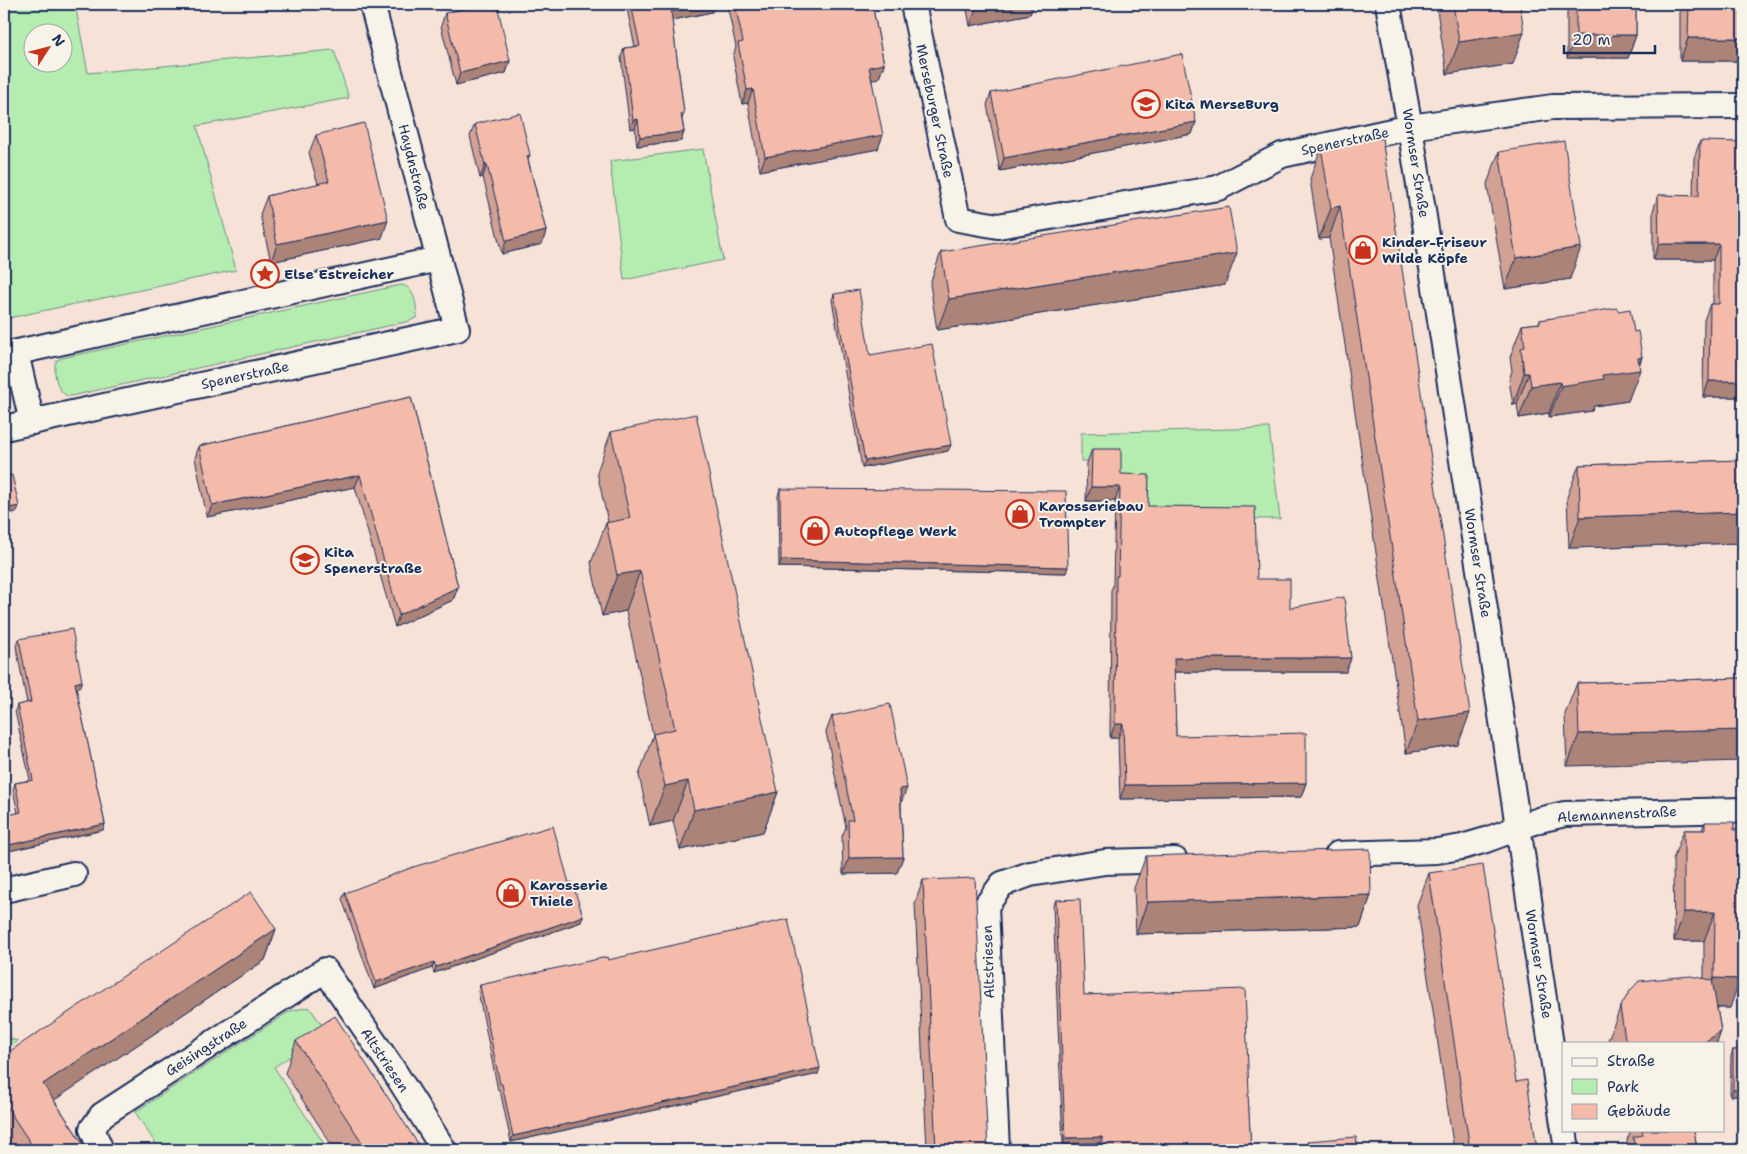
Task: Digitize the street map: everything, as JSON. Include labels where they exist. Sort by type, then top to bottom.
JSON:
[{"type":"street","name":"Haydnstraße","points":[[372,4],[457,329]]},
{"type":"street","name":"Merseburger Straße","points":[[913,4],[958,219]]},
{"type":"street","name":"Wormser Straße","points":[[1388,4],[1410,127],[1562,1117]]},
{"type":"street","name":"Spenerstraße","points":[[958,219],[998,226],[1218,188],[1282,155],[1410,127],[1553,107],[1743,106]]},
{"type":"street","points":[[32,422],[10,354],[438,259]]},
{"type":"street","name":"Spenerstraße","points":[[4,428],[457,329]]},
{"type":"street","name":"Alemannenstraße","points":[[1313,855],[1437,851],[1462,847],[1539,820],[1565,814],[1743,810]]},
{"type":"street","name":"Altstriesen","points":[[997,1150],[986,906],[1002,884],[1030,874],[1105,862],[1194,859]]},
{"type":"street","points":[[4,890],[74,874]]},
{"type":"street","name":"Altstriesen","points":[[325,970],[394,1071],[444,1150]]},
{"type":"street","name":"Geisingstraße","points":[[97,1140],[102,1114],[325,970]]},
{"type":"street","points":[[1564,1132],[1567,1150]]},
{"type":"green space","points":[[4,4],[75,4],[88,73],[334,50],[349,98],[197,126],[236,270],[4,319]]},
{"type":"green space","points":[[703,149],[723,260],[624,280],[610,161]]},
{"type":"green space","points":[[401,285],[409,289],[415,302],[417,317],[410,321],[71,396],[67,396],[61,391],[57,382],[55,367],[57,360],[62,358]]},
{"type":"green space","points":[[1269,428],[1280,519],[1144,518],[1117,487],[1117,462],[1081,461],[1081,433]]},
{"type":"green space","points":[[309,1007],[327,1032],[274,1067],[328,1150],[160,1150],[135,1112],[290,1011]]},
{"type":"green space","points":[[4,1037],[18,1041],[4,1050]]},
{"type":"building","points":[[486,4],[497,4],[510,61],[460,73],[445,13]]},
{"type":"building","points":[[631,4],[711,4],[671,12],[684,113],[681,114],[684,132],[640,137],[638,119],[633,120],[624,48],[640,46]]},
{"type":"building","points":[[735,4],[872,4],[884,64],[869,67],[883,135],[765,157],[753,89],[747,90],[738,43],[743,42]]},
{"type":"building","points":[[1453,4],[1520,4],[1524,32],[1459,42]]},
{"type":"building","points":[[1576,4],[1636,4],[1636,35],[1576,35]]},
{"type":"building","points":[[1689,4],[1743,4],[1743,38],[1688,38]]},
{"type":"building","points":[[1182,54],[1196,122],[1004,158],[991,93]]},
{"type":"building","points":[[520,113],[530,155],[527,156],[546,231],[506,241],[475,124]]},
{"type":"building","points":[[364,123],[388,220],[277,244],[267,196],[329,181],[316,135]]},
{"type":"building","points":[[1382,138],[1470,713],[1418,721],[1340,206],[1331,208],[1321,147]]},
{"type":"building","points":[[1564,141],[1581,247],[1516,258],[1499,152]]},
{"type":"building","points":[[1700,141],[1743,142],[1743,381],[1709,381],[1710,304],[1719,304],[1719,244],[1659,244],[1658,195],[1699,196]]},
{"type":"building","points":[[1229,207],[1237,253],[949,299],[941,252]]},
{"type":"building","points":[[859,290],[870,355],[932,344],[951,445],[865,461],[834,294]]},
{"type":"building","points":[[1617,308],[1618,311],[1630,309],[1634,332],[1638,331],[1642,357],[1638,358],[1640,370],[1603,375],[1604,379],[1561,386],[1560,382],[1531,386],[1529,373],[1524,373],[1521,348],[1525,347],[1522,325],[1540,323],[1540,320]]},
{"type":"building","points":[[411,397],[458,587],[399,615],[360,475],[212,505],[199,446]]},
{"type":"building","points":[[696,414],[778,792],[694,810],[688,781],[665,786],[653,734],[675,729],[640,571],[617,575],[606,523],[630,518],[611,432]]},
{"type":"building","points":[[1092,449],[1121,449],[1121,474],[1149,475],[1148,506],[1255,507],[1257,579],[1290,579],[1290,608],[1344,597],[1351,658],[1174,658],[1176,736],[1306,733],[1306,783],[1125,785],[1123,724],[1115,724],[1116,576],[1118,576],[1120,487],[1091,487]]},
{"type":"building","points":[[1743,460],[1743,512],[1580,517],[1579,465]]},
{"type":"building","points":[[12,475],[19,506],[4,509],[4,477]]},
{"type":"building","points":[[780,489],[1066,491],[1068,567],[781,560]]},
{"type":"building","points":[[72,629],[82,681],[75,683],[105,824],[4,846],[4,816],[21,812],[15,783],[33,780],[17,705],[31,702],[19,639]]},
{"type":"building","points":[[1743,678],[1743,730],[1579,734],[1577,683]]},
{"type":"building","points":[[890,704],[907,788],[900,789],[903,857],[849,858],[848,820],[853,820],[832,716]]},
{"type":"building","points":[[1705,822],[1734,822],[1734,830],[1743,830],[1743,912],[1740,979],[1714,978],[1715,912],[1684,912],[1684,830],[1705,830]]},
{"type":"building","points":[[553,826],[569,883],[572,882],[583,916],[436,967],[434,962],[376,982],[345,893],[413,867]]},
{"type":"building","points":[[1370,849],[1371,895],[1147,902],[1146,856]]},
{"type":"building","points":[[1483,865],[1516,1082],[1527,1080],[1537,1150],[1470,1150],[1429,873]]},
{"type":"building","points":[[975,878],[988,1150],[936,1150],[923,880]]},
{"type":"building","points":[[251,892],[276,929],[43,1084],[87,1150],[35,1150],[4,1103],[4,1055]]},
{"type":"building","points":[[1080,899],[1084,995],[1245,989],[1251,1150],[1103,1150],[1102,1137],[1065,1138],[1056,900]]},
{"type":"building","points":[[788,919],[820,1068],[513,1136],[502,1084],[500,1084],[480,985],[607,957],[608,960]]},
{"type":"building","points":[[1690,976],[1712,980],[1721,1031],[1704,1042],[1628,1042],[1625,1038],[1620,1008],[1629,992],[1639,981]]},
{"type":"building","points":[[335,1016],[422,1150],[367,1150],[296,1041]]},
{"type":"building","points":[[1733,1050],[1743,1050],[1743,1090],[1733,1090]]},
{"type":"building","points":[[1642,1132],[1694,1132],[1697,1150],[1635,1150],[1633,1137],[1643,1135]]},
{"type":"building","points":[[1356,1137],[1358,1150],[1308,1150],[1308,1141]]},
{"type":"place","name":"Kita MerseBurg","points":[[1146,104]]},
{"type":"place","name":"Kinder-Friseur Wilde Köpfe","points":[[1363,250]]},
{"type":"place","name":"Else Estreicher","points":[[265,274]]},
{"type":"place","name":"Karosseriebau Trompter","points":[[1020,514]]},
{"type":"place","name":"Autopflege Werk","points":[[815,531]]},
{"type":"place","name":"Kita Spenerstraße","points":[[305,560]]},
{"type":"place","name":"Karosserie Thiele","points":[[511,893]]}]
